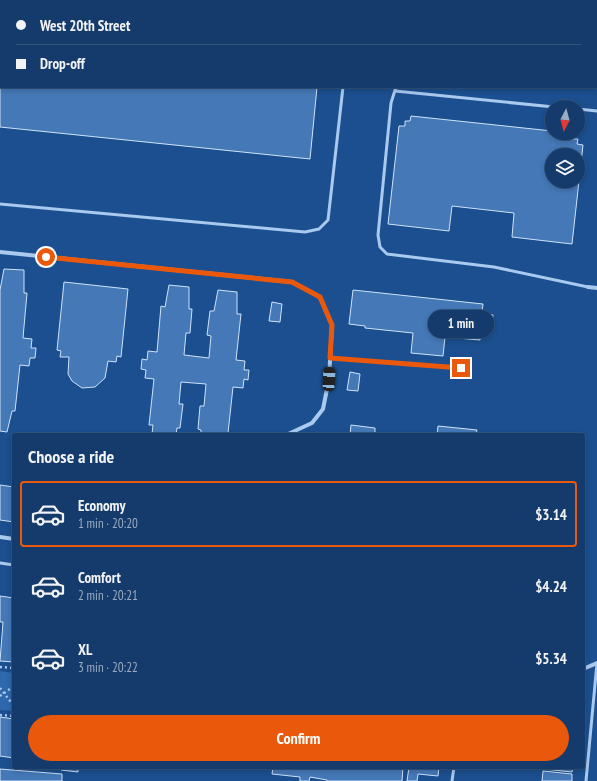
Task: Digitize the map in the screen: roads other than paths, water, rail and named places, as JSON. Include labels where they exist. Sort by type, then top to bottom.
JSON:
[{"type":"street","points":[[0,252],[292,282],[320,297],[332,325],[329,379],[323,409],[312,423],[290,433]]},
{"type":"street","points":[[588,287],[597,288]]},
{"type":"street","points":[[0,537],[12,539]]},
{"type":"street","points":[[585,668],[597,663]]},
{"type":"lane","points":[[0,204],[304,232],[319,228],[328,220],[343,88]]},
{"type":"lane","points":[[396,88],[390,103],[378,235],[380,247],[387,254],[494,267],[588,287]]},
{"type":"lane","points":[[395,91],[545,106]]},
{"type":"lane","points":[[585,110],[597,111]]},
{"type":"lane","points":[[330,358],[461,368]]},
{"type":"lane","points":[[0,564],[12,565]]},
{"type":"lane","points":[[586,781],[596,690],[597,663]]},
{"type":"lane","points":[[452,781],[454,769]]}]
